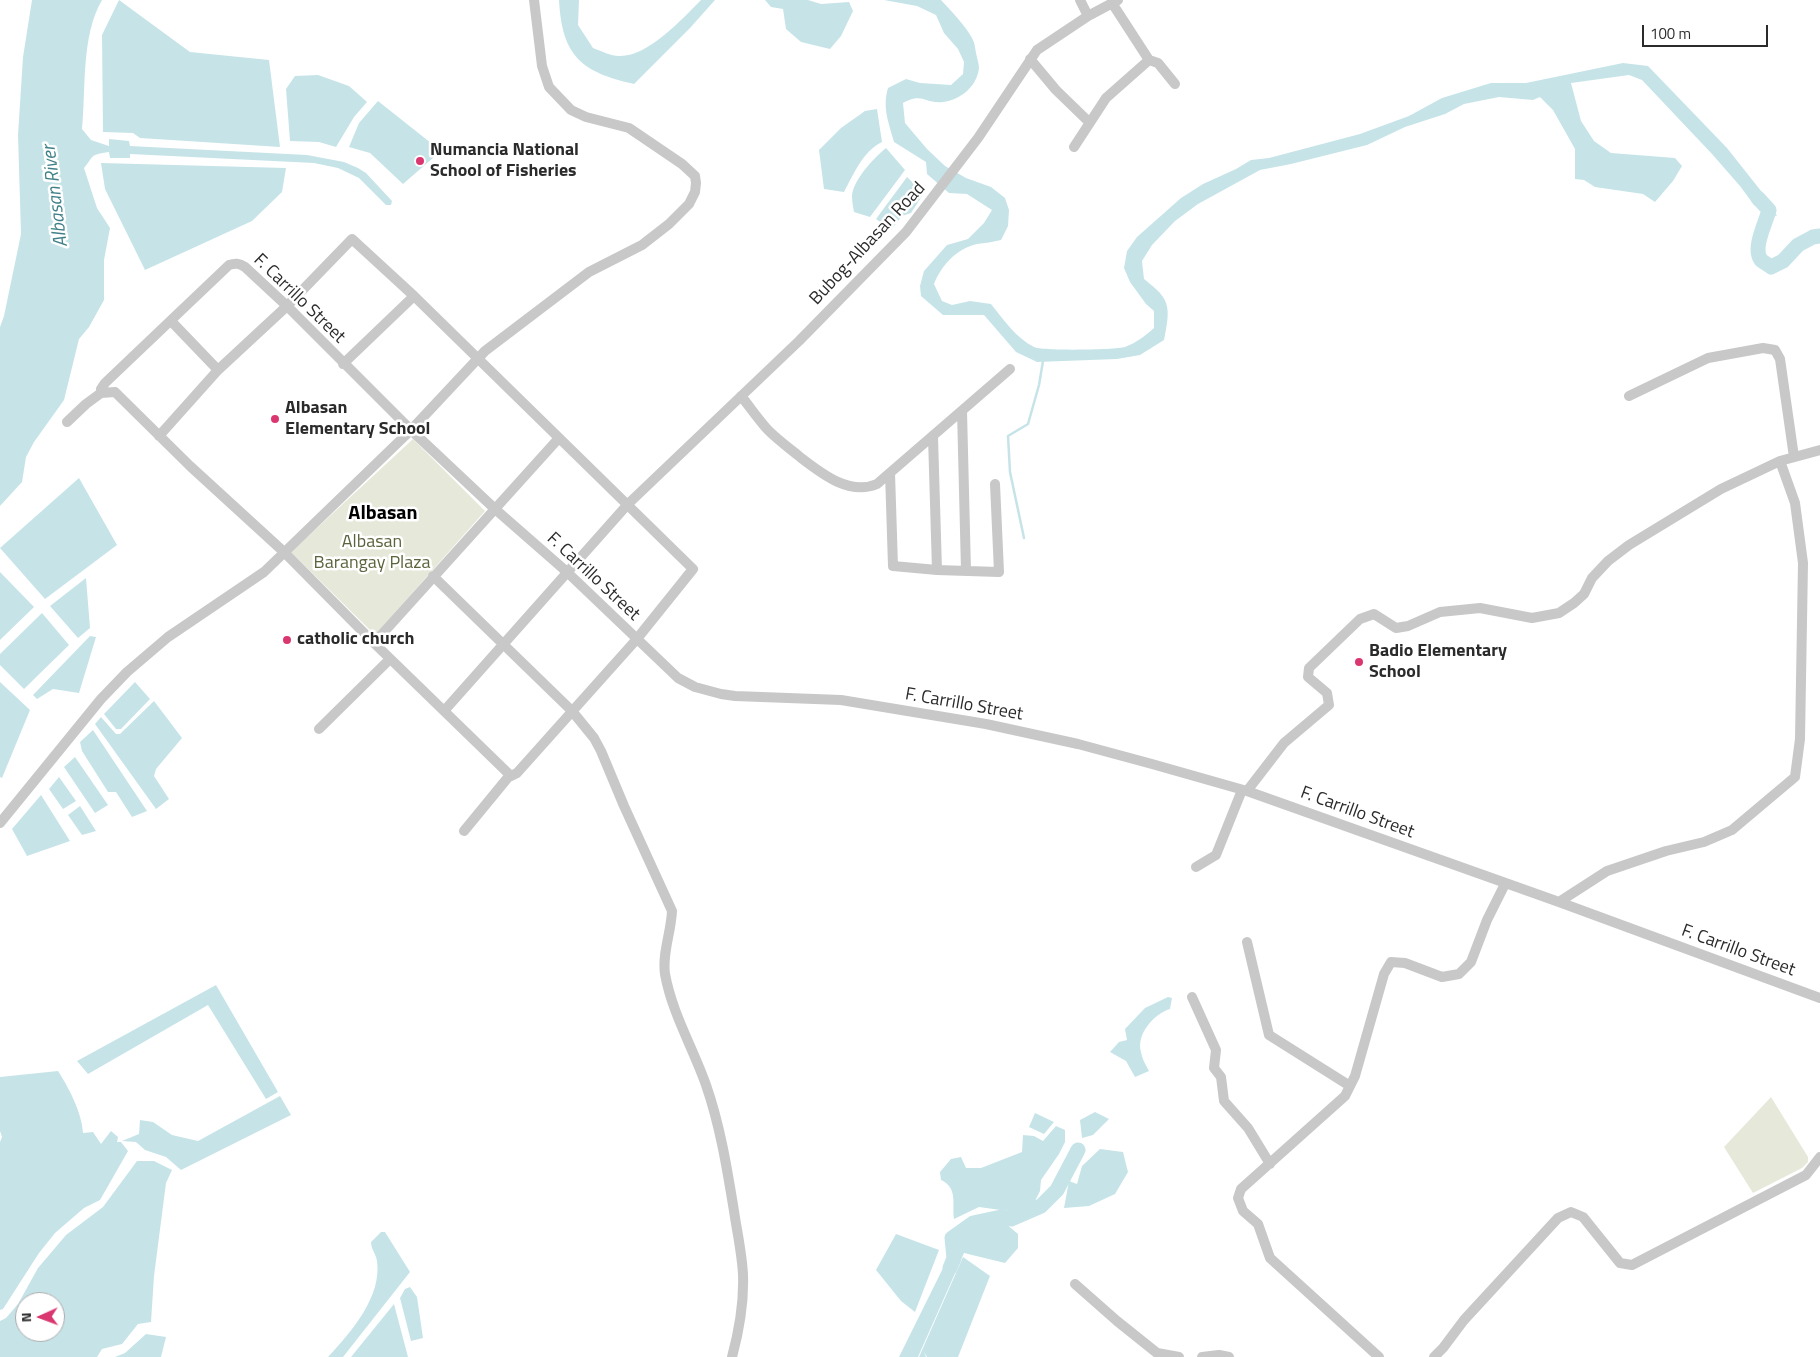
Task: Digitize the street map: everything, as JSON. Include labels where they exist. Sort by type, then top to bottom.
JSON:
[{"type":"street","points":[[0,823],[102,699],[127,672],[168,637],[264,572],[411,430],[485,351],[589,272],[642,245],[682,213],[695,192],[695,176],[682,164],[629,128],[586,117],[571,110],[549,87],[542,66],[534,0]]},
{"type":"street","points":[[1080,0],[1088,16]]},
{"type":"street","points":[[1115,2],[1149,60],[1158,63],[1175,84]]},
{"type":"street","name":"Bubog-Albasan Road","points":[[444,711],[628,504],[799,340],[906,232],[978,138],[1037,50],[1088,16],[1115,2]]},
{"type":"street","points":[[1030,59],[1056,90],[1089,122]]},
{"type":"street","points":[[1074,147],[1106,98],[1149,60]]},
{"type":"street","points":[[159,436],[218,370],[287,306],[352,239],[414,296],[693,569],[636,640],[517,773],[513,776],[510,775],[464,831]]},
{"type":"street","name":"F. Carrillo Street","points":[[171,320],[229,266],[235,263],[240,264],[287,306],[343,364],[495,509],[567,572],[636,640],[678,678],[695,687],[720,694],[841,700],[986,724],[1087,747],[1244,790],[1559,902],[1820,998]]},
{"type":"street","points":[[343,364],[414,296]]},
{"type":"street","points":[[101,393],[105,383],[171,320],[218,370]]},
{"type":"street","points":[[1629,396],[1708,358],[1763,348],[1775,350],[1780,359],[1794,457]]},
{"type":"street","points":[[741,396],[780,443],[819,472],[835,481],[852,486],[870,486],[877,484],[1010,369]]},
{"type":"street","points":[[67,422],[101,393],[115,392],[159,436],[284,552],[390,659],[510,775]]},
{"type":"street","points":[[962,411],[966,571]]},
{"type":"street","points":[[933,437],[937,570]]},
{"type":"street","points":[[374,643],[559,438]]},
{"type":"street","points":[[1196,866],[1216,855],[1244,790],[1284,743],[1329,705],[1327,693],[1308,676],[1309,668],[1360,619],[1374,614],[1396,628],[1408,626],[1440,612],[1480,608],[1532,618],[1559,612],[1584,594],[1592,578],[1608,561],[1628,546],[1721,489],[1780,461],[1820,450]]},
{"type":"street","points":[[1559,902],[1607,870],[1666,851],[1704,842],[1732,830],[1795,777],[1800,739],[1803,563],[1794,503],[1780,461]]},
{"type":"street","points":[[890,473],[893,566],[998,572],[996,484]]},
{"type":"street","points":[[433,576],[572,711],[594,738],[672,911],[672,925],[664,956],[665,975],[674,1005],[706,1086],[726,1161],[738,1235],[743,1275],[741,1311],[732,1357]]},
{"type":"street","points":[[319,729],[390,659]]},
{"type":"street","points":[[1380,1357],[1270,1258],[1258,1224],[1243,1211],[1238,1198],[1241,1189],[1345,1096],[1355,1076],[1384,974],[1391,962],[1405,963],[1442,977],[1459,974],[1471,962],[1487,920],[1505,884]]},
{"type":"street","points":[[1248,942],[1269,1035],[1350,1086]]},
{"type":"street","points":[[1192,997],[1216,1050],[1214,1068],[1221,1077],[1224,1101],[1248,1128],[1270,1164]]},
{"type":"street","points":[[1434,1357],[1447,1353],[1464,1320],[1558,1218],[1572,1212],[1583,1216],[1620,1263],[1632,1265],[1806,1175],[1820,1157]]},
{"type":"street","points":[[1075,1284],[1117,1322],[1157,1353],[1179,1357]]},
{"type":"street","points":[[1202,1357],[1219,1355],[1229,1357]]},
{"type":"green space","name":"Albasan Barangay Plaza","points":[[413,439],[485,511],[375,635],[291,552]]},
{"type":"green space","points":[[1771,1097],[1808,1157],[1808,1162],[1802,1168],[1753,1193],[1724,1147]]},
{"type":"water","name":"Albasan River","points":[[32,0],[102,0],[95,14],[87,46],[82,129],[91,140],[109,146],[109,139],[129,141],[130,146],[307,155],[344,162],[366,173],[392,201],[391,205],[386,205],[359,178],[338,168],[314,163],[130,154],[130,158],[110,158],[109,152],[93,156],[84,168],[97,208],[110,228],[104,260],[104,300],[89,327],[79,339],[64,400],[34,442],[26,457],[22,482],[0,506],[0,327],[21,234],[18,135],[23,57]]},
{"type":"water","points":[[119,0],[190,52],[269,60],[280,147],[140,138],[133,133],[103,132],[102,35]]},
{"type":"water","points":[[559,0],[579,0],[578,25],[593,48],[619,56],[630,55],[653,44],[664,36],[701,0],[715,0],[634,84],[600,74],[578,58],[570,48],[565,35]]},
{"type":"water","points":[[765,0],[808,0],[821,4],[849,2],[853,11],[841,36],[830,49],[801,42],[786,29],[783,9],[771,7]]},
{"type":"water","points":[[884,0],[941,0],[962,23],[972,38],[979,68],[978,75],[971,87],[956,99],[949,101],[937,102],[915,98],[903,103],[905,123],[927,149],[945,166],[966,178],[991,187],[1005,198],[1009,210],[1008,226],[1001,240],[977,244],[963,249],[945,264],[934,284],[942,301],[952,305],[970,301],[991,304],[1016,333],[1034,347],[1064,350],[1119,348],[1133,343],[1154,328],[1154,311],[1146,304],[1130,282],[1124,268],[1127,251],[1137,237],[1181,198],[1203,184],[1251,160],[1269,158],[1360,134],[1409,116],[1442,98],[1491,83],[1526,83],[1623,63],[1648,66],[1727,148],[1765,196],[1777,216],[1766,214],[1754,205],[1712,154],[1642,80],[1629,75],[1571,83],[1581,121],[1594,141],[1611,153],[1675,158],[1682,166],[1673,181],[1655,202],[1643,194],[1595,187],[1584,180],[1575,179],[1575,149],[1553,110],[1540,97],[1533,100],[1499,97],[1464,104],[1445,114],[1405,127],[1367,145],[1260,170],[1198,204],[1175,221],[1152,245],[1142,261],[1144,279],[1162,296],[1167,307],[1164,340],[1140,355],[1117,359],[1037,362],[1016,352],[984,315],[943,315],[921,296],[920,286],[924,271],[947,245],[968,239],[984,223],[992,210],[967,194],[949,193],[927,174],[926,162],[894,142],[886,109],[888,88],[906,79],[920,83],[951,85],[963,74],[964,62],[958,49],[944,33],[936,15],[917,6]]},
{"type":"water","points":[[318,75],[349,86],[367,102],[354,117],[336,147],[319,142],[290,141],[286,89],[295,76]]},
{"type":"water","points":[[378,101],[441,151],[403,184],[370,153],[349,147],[359,123]]},
{"type":"water","points":[[877,109],[882,142],[864,157],[844,192],[824,189],[819,150],[841,128],[865,111]]},
{"type":"water","points":[[886,148],[905,170],[870,217],[854,212],[852,196],[856,183],[870,163]]},
{"type":"water","points":[[101,163],[286,168],[282,192],[252,221],[145,270],[105,189]]},
{"type":"water","points":[[907,177],[924,193],[911,213],[902,216],[891,230],[876,219]]},
{"type":"water","points":[[79,478],[117,545],[45,599],[0,548]]},
{"type":"water","points":[[0,572],[34,607],[0,640]]},
{"type":"water","points":[[86,578],[90,628],[78,638],[50,606]]},
{"type":"water","points":[[42,613],[69,645],[24,689],[0,665],[0,654]]},
{"type":"water","points":[[90,636],[96,637],[79,693],[53,689],[37,699],[33,695]]},
{"type":"water","points":[[0,682],[30,710],[2,778],[0,777]]},
{"type":"water","points":[[135,682],[150,699],[121,729],[116,729],[104,714]]},
{"type":"water","points":[[154,701],[182,738],[156,769],[154,776],[169,799],[156,809],[95,724],[101,717],[116,734],[120,734]]},
{"type":"water","points":[[93,730],[147,811],[132,817],[116,792],[108,792],[82,751],[80,742]]},
{"type":"water","points":[[75,757],[108,805],[95,813],[64,767]]},
{"type":"water","points":[[59,777],[76,801],[63,809],[49,789]]},
{"type":"water","points":[[41,795],[70,841],[27,856],[12,829]]},
{"type":"water","points":[[80,806],[96,831],[82,835],[68,815]]},
{"type":"water","points":[[216,985],[278,1092],[266,1099],[208,1005],[88,1074],[77,1061]]},
{"type":"water","points":[[1168,997],[1172,998],[1170,1009],[1152,1020],[1141,1038],[1142,1055],[1149,1071],[1135,1077],[1126,1061],[1110,1052],[1119,1042],[1127,1040],[1125,1029],[1145,1008]]},
{"type":"water","points":[[58,1071],[74,1101],[83,1133],[93,1132],[101,1144],[111,1131],[118,1137],[117,1142],[121,1142],[128,1151],[100,1200],[84,1208],[55,1233],[39,1253],[3,1309],[0,1310],[0,1142],[2,1137],[0,1131],[0,1077]]},
{"type":"water","points":[[280,1096],[291,1115],[181,1170],[166,1157],[145,1150],[136,1142],[122,1141],[139,1134],[140,1120],[153,1122],[172,1135],[198,1141]]},
{"type":"water","points":[[1095,1112],[1109,1119],[1093,1135],[1082,1138],[1080,1120]]},
{"type":"water","points":[[1035,1113],[1054,1122],[1044,1134],[1029,1127]]},
{"type":"water","points":[[1056,1126],[1065,1130],[1065,1142],[1041,1180],[1040,1191],[1033,1205],[1015,1212],[979,1207],[954,1219],[952,1192],[950,1187],[941,1180],[940,1172],[951,1159],[961,1157],[966,1168],[981,1168],[1022,1152],[1023,1135],[1034,1136],[1043,1141]]},
{"type":"water","points":[[1100,1149],[1123,1152],[1128,1172],[1115,1194],[1089,1206],[1064,1208],[1069,1181],[1077,1184],[1082,1166]]},
{"type":"water","points":[[137,1161],[154,1161],[172,1170],[166,1183],[154,1276],[151,1322],[138,1324],[122,1344],[102,1349],[97,1357],[0,1357],[0,1321],[6,1318],[15,1308],[15,1342],[65,1342],[65,1292],[25,1292],[38,1268],[66,1235],[103,1207]]},
{"type":"water","points":[[999,1218],[1018,1234],[1018,1248],[1005,1263],[964,1253],[918,1357],[899,1357],[953,1248],[966,1234]]},
{"type":"water","points":[[381,1232],[385,1232],[410,1272],[343,1357],[328,1357],[355,1325],[370,1301],[375,1288],[377,1274],[377,1261],[371,1242]]},
{"type":"water","points":[[896,1234],[939,1250],[915,1312],[901,1301],[876,1270]]},
{"type":"water","points":[[963,1257],[990,1276],[958,1357],[927,1357],[924,1352],[926,1357],[919,1357]]},
{"type":"water","points":[[410,1287],[417,1297],[423,1338],[411,1341],[400,1298],[405,1289]]},
{"type":"water","points":[[394,1304],[408,1357],[351,1357]]},
{"type":"water","points":[[146,1334],[166,1337],[161,1357],[115,1357],[125,1353]]},
{"type":"waterway","points":[[1758,198],[1769,210],[1760,235],[1759,255],[1761,260],[1771,267],[1783,261],[1798,245],[1813,237],[1820,236]]},
{"type":"waterway","points":[[1024,538],[1010,472],[1008,436],[1028,424],[1039,385],[1043,361]]},
{"type":"waterway","points":[[950,1268],[954,1258],[952,1238],[973,1223],[1001,1217],[1011,1219],[1041,1206],[1057,1190],[1078,1150]]},
{"type":"place","name":"Numancia National School of Fisheries","points":[[420,161]]},
{"type":"place","name":"Albasan Elementary School","points":[[275,419]]},
{"type":"place","name":"catholic church","points":[[287,640]]},
{"type":"place","name":"Badio Elementary School","points":[[1359,662]]},
{"type":"district","name":"Albasan","points":[[383,514]]}]
